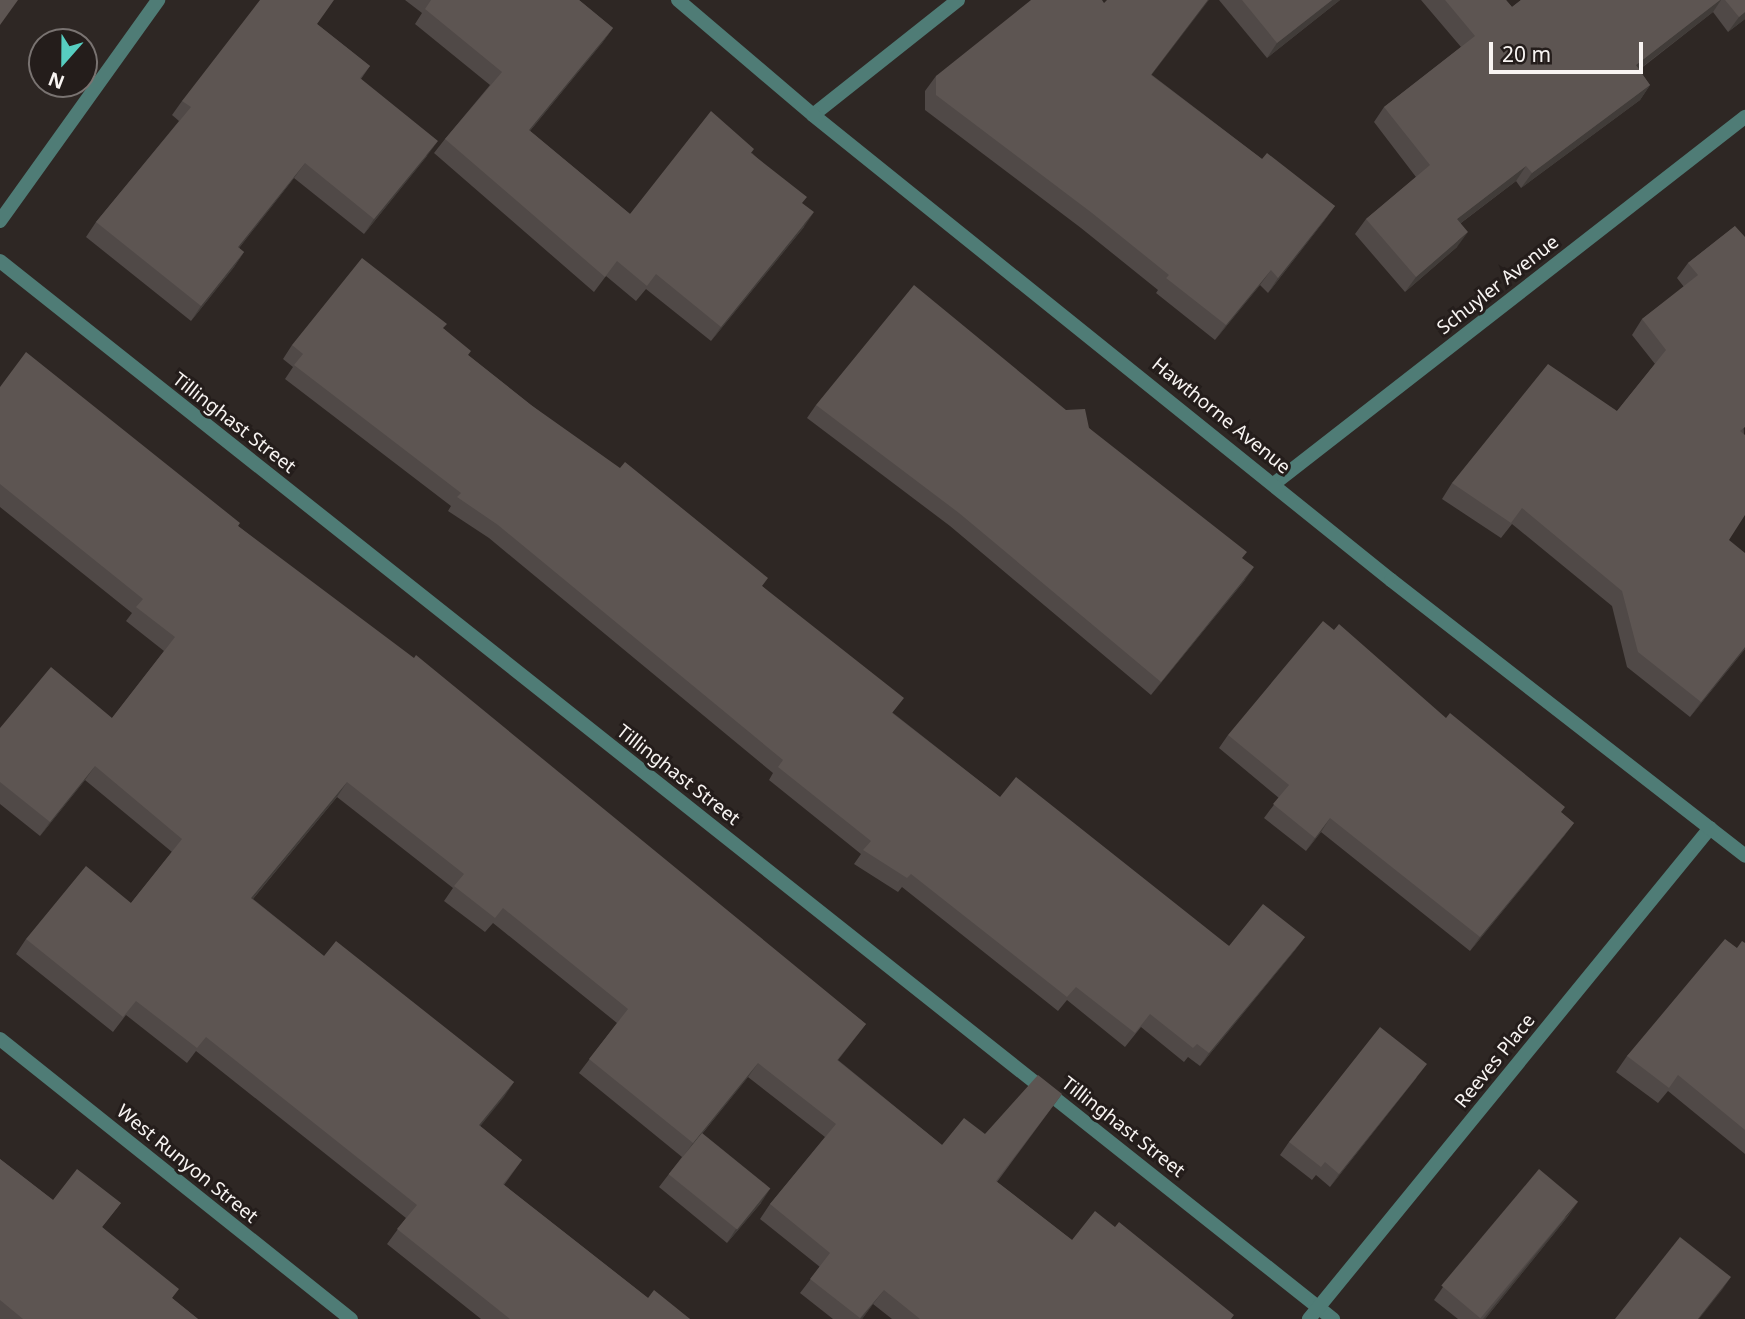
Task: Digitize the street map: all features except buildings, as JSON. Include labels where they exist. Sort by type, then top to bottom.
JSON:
[{"type":"street","points":[[0,220],[158,0]]},
{"type":"street","name":"Hawthorne Avenue","points":[[678,0],[813,115],[1275,483],[1391,580],[1745,856]]},
{"type":"street","points":[[813,115],[958,0]]},
{"type":"street","name":"Schuyler Avenue","points":[[1275,483],[1745,117]]},
{"type":"street","name":"Tillinghast Street","points":[[0,261],[1333,1319]]},
{"type":"street","name":"Reeves Place","points":[[1309,1319],[1710,828]]},
{"type":"street","name":"West Runyon Street","points":[[0,1039],[351,1319]]}]
